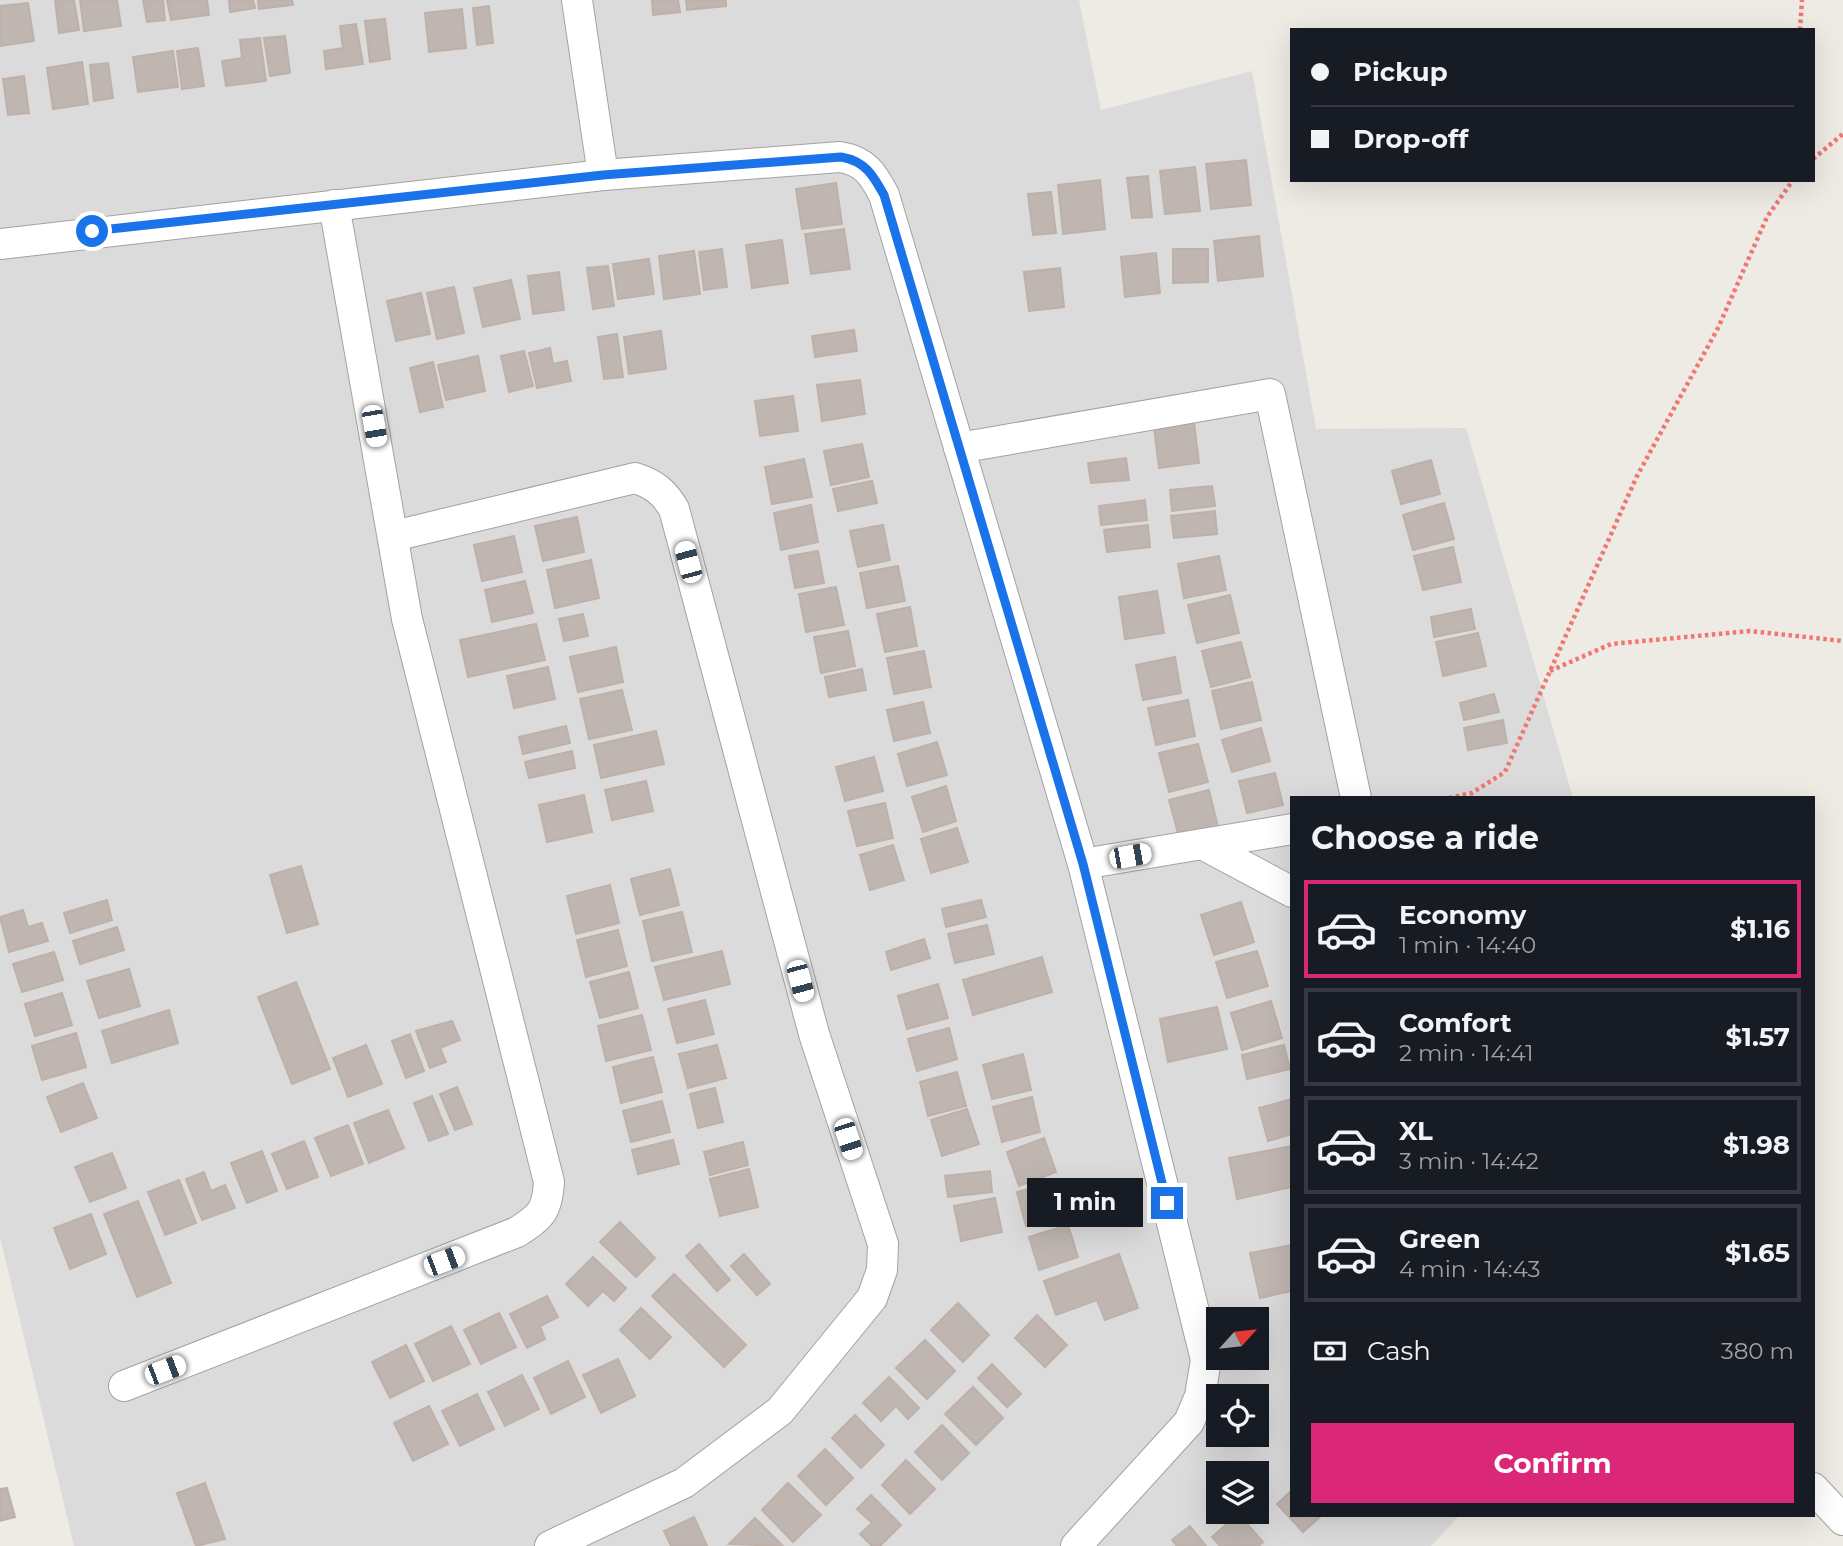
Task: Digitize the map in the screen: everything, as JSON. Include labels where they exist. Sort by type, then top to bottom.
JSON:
[{"type":"street","points":[[577,0],[603,175]]},
{"type":"street","points":[[0,244],[603,175],[841,157],[856,160],[871,172],[884,195],[1083,864],[1206,1360],[1200,1396],[1189,1422],[1076,1546]]},
{"type":"street","points":[[124,1386],[517,1232],[535,1220],[548,1205],[549,1182],[407,619],[334,205]]},
{"type":"street","points":[[959,448],[1270,394],[1356,796]]},
{"type":"street","points":[[394,536],[635,478],[652,483],[666,494],[674,509],[814,1034],[883,1244],[882,1270],[872,1298],[780,1411],[684,1483],[552,1546]]},
{"type":"street","points":[[1083,864],[1290,828]]},
{"type":"street","points":[[1202,844],[1290,891]]},
{"type":"street","points":[[1815,1490],[1843,1520]]},
{"type":"path","points":[[1800,28],[1802,0]]},
{"type":"path","points":[[1815,157],[1843,134]]},
{"type":"path","points":[[1458,796],[1472,793],[1504,772],[1637,476],[1718,328],[1767,217],[1792,182]]},
{"type":"path","points":[[1550,671],[1611,644],[1750,631],[1843,641]]},
{"type":"shaded area","points":[[0,0],[1079,0],[1101,110],[1252,71],[1316,429],[1466,428],[1572,796],[1290,796],[1290,1517],[1458,1517],[1431,1546],[74,1546],[0,1237]]},
{"type":"building","points":[[55,0],[74,0],[79,30],[59,33]]},
{"type":"building","points":[[80,0],[117,0],[121,26],[84,31]]},
{"type":"building","points":[[143,0],[163,0],[165,20],[147,22]]},
{"type":"building","points":[[167,0],[207,0],[209,15],[171,20]]},
{"type":"building","points":[[229,0],[253,0],[255,8],[230,12]]},
{"type":"building","points":[[258,0],[292,0],[293,5],[259,9]]},
{"type":"building","points":[[652,0],[678,0],[680,12],[653,15]]},
{"type":"building","points":[[686,0],[726,0],[726,6],[687,10]]},
{"type":"building","points":[[28,3],[34,41],[0,46],[0,6]]},
{"type":"building","points":[[489,6],[493,43],[477,45],[473,8]]},
{"type":"building","points":[[462,9],[466,48],[429,52],[425,13]]},
{"type":"building","points":[[385,19],[390,59],[370,62],[365,21]]},
{"type":"building","points":[[356,24],[363,64],[326,69],[324,51],[343,48],[340,26]]},
{"type":"building","points":[[285,36],[290,73],[270,76],[264,38]]},
{"type":"building","points":[[260,38],[266,81],[226,86],[222,61],[242,58],[240,40]]},
{"type":"building","points":[[198,48],[204,86],[182,89],[177,51]]},
{"type":"building","points":[[173,51],[178,87],[138,92],[133,57]]},
{"type":"building","points":[[82,62],[88,104],[53,109],[47,68]]},
{"type":"building","points":[[108,63],[113,98],[94,101],[90,65]]},
{"type":"building","points":[[24,76],[29,113],[8,115],[3,79]]},
{"type":"building","points":[[1246,160],[1251,205],[1211,209],[1206,164]]},
{"type":"building","points":[[1195,167],[1200,211],[1165,214],[1160,171]]},
{"type":"building","points":[[1148,176],[1152,217],[1132,218],[1127,178]]},
{"type":"building","points":[[1100,180],[1105,229],[1063,234],[1058,185]]},
{"type":"building","points":[[836,183],[842,224],[802,229],[796,189]]},
{"type":"building","points":[[1051,192],[1056,233],[1033,235],[1028,194]]},
{"type":"building","points":[[844,229],[850,269],[811,274],[805,234]]},
{"type":"building","points":[[1259,236],[1263,276],[1218,281],[1214,241]]},
{"type":"building","points":[[782,240],[788,283],[752,288],[746,245]]},
{"type":"building","points":[[722,249],[727,287],[704,290],[699,252]]},
{"type":"building","points":[[1173,249],[1208,249],[1208,282],[1173,283]]},
{"type":"building","points":[[694,251],[700,294],[664,299],[659,256]]},
{"type":"building","points":[[1156,253],[1160,293],[1125,297],[1121,257]]},
{"type":"building","points":[[649,259],[654,294],[618,299],[613,264]]},
{"type":"building","points":[[608,266],[614,306],[593,309],[587,268]]},
{"type":"building","points":[[1060,268],[1064,307],[1029,311],[1024,272]]},
{"type":"building","points":[[559,272],[564,310],[533,314],[528,276]]},
{"type":"building","points":[[511,280],[520,319],[483,327],[474,288]]},
{"type":"building","points":[[454,287],[464,333],[437,339],[427,293]]},
{"type":"building","points":[[421,293],[430,334],[396,341],[387,301]]},
{"type":"building","points":[[854,330],[857,351],[815,357],[812,336]]},
{"type":"building","points":[[661,331],[666,369],[629,374],[624,337]]},
{"type":"building","points":[[617,334],[623,377],[604,379],[598,337]]},
{"type":"building","points":[[550,348],[553,364],[567,361],[571,381],[537,388],[529,353]]},
{"type":"building","points":[[524,351],[533,386],[509,392],[501,356]]},
{"type":"building","points":[[478,356],[485,391],[446,400],[438,365]]},
{"type":"building","points":[[433,362],[443,407],[420,412],[410,368]]},
{"type":"building","points":[[860,380],[865,414],[822,421],[817,385]]},
{"type":"building","points":[[793,396],[798,431],[760,436],[755,401]]},
{"type":"building","points":[[1194,422],[1199,463],[1159,468],[1154,427]]},
{"type":"building","points":[[862,444],[869,477],[831,485],[824,451]]},
{"type":"building","points":[[1126,458],[1129,480],[1091,483],[1088,463]]},
{"type":"building","points":[[804,459],[812,497],[772,504],[765,467]]},
{"type":"building","points":[[1431,460],[1440,494],[1401,504],[1392,471]]},
{"type":"building","points":[[872,481],[877,503],[838,511],[833,489]]},
{"type":"building","points":[[1212,486],[1215,506],[1172,511],[1170,490]]},
{"type":"building","points":[[1145,500],[1147,520],[1101,525],[1099,506]]},
{"type":"building","points":[[1444,503],[1454,539],[1413,550],[1403,515]]},
{"type":"building","points":[[811,505],[818,542],[781,550],[774,513]]},
{"type":"building","points":[[1215,511],[1217,534],[1174,538],[1171,516]]},
{"type":"building","points":[[577,517],[584,552],[543,561],[535,526]]},
{"type":"building","points":[[883,525],[890,560],[858,567],[850,531]]},
{"type":"building","points":[[1148,525],[1150,547],[1107,552],[1104,530]]},
{"type":"building","points":[[514,536],[522,572],[482,581],[474,545]]},
{"type":"building","points":[[1453,547],[1461,582],[1423,590],[1414,556]]},
{"type":"building","points":[[818,551],[824,583],[795,588],[789,556]]},
{"type":"building","points":[[1219,556],[1226,590],[1184,598],[1178,564]]},
{"type":"building","points":[[591,560],[599,598],[555,608],[547,570]]},
{"type":"building","points":[[898,566],[905,601],[867,608],[860,573]]},
{"type":"building","points":[[525,581],[533,613],[492,622],[485,590]]},
{"type":"building","points":[[836,587],[844,625],[806,632],[799,594]]},
{"type":"building","points":[[1157,591],[1164,633],[1125,639],[1119,597]]},
{"type":"building","points":[[1230,595],[1239,633],[1197,643],[1188,605]]},
{"type":"building","points":[[910,607],[917,646],[885,652],[877,614]]},
{"type":"building","points":[[1471,609],[1475,629],[1434,637],[1431,617]]},
{"type":"building","points":[[583,614],[588,636],[564,641],[559,619]]},
{"type":"building","points":[[536,624],[545,660],[468,677],[460,640]]},
{"type":"building","points":[[848,631],[855,666],[821,673],[814,637]]},
{"type":"building","points":[[1478,633],[1486,666],[1443,676],[1436,642]]},
{"type":"building","points":[[1241,642],[1250,677],[1211,687],[1202,651]]},
{"type":"building","points":[[616,647],[623,682],[578,692],[570,657]]},
{"type":"building","points":[[924,651],[931,687],[894,694],[887,658]]},
{"type":"building","points":[[1175,657],[1181,693],[1143,700],[1136,665]]},
{"type":"building","points":[[548,667],[555,699],[514,708],[507,676]]},
{"type":"building","points":[[862,669],[866,690],[829,697],[825,677]]},
{"type":"building","points":[[1252,682],[1261,720],[1221,729],[1212,691]]},
{"type":"building","points":[[622,690],[632,730],[589,739],[580,699]]},
{"type":"building","points":[[1494,694],[1499,712],[1464,720],[1460,703]]},
{"type":"building","points":[[1188,700],[1195,736],[1156,745],[1148,708]]},
{"type":"building","points":[[923,702],[930,733],[894,741],[887,710]]},
{"type":"building","points":[[1503,720],[1507,743],[1468,750],[1464,728]]},
{"type":"building","points":[[566,726],[570,743],[523,754],[519,737]]},
{"type":"building","points":[[1261,728],[1270,761],[1232,772],[1222,740]]},
{"type":"building","points":[[656,731],[664,764],[601,778],[594,745]]},
{"type":"building","points":[[937,742],[947,775],[907,786],[898,754]]},
{"type":"building","points":[[1198,744],[1208,782],[1169,792],[1159,753]]},
{"type":"building","points":[[572,751],[575,768],[529,778],[525,762]]},
{"type":"building","points":[[874,757],[883,791],[845,801],[836,767]]},
{"type":"building","points":[[1275,773],[1283,805],[1247,813],[1239,781]]},
{"type":"building","points":[[646,781],[653,811],[612,820],[605,790]]},
{"type":"building","points":[[946,786],[956,821],[923,832],[912,797]]},
{"type":"building","points":[[1209,790],[1218,827],[1179,837],[1169,800]]},
{"type":"building","points":[[584,795],[592,832],[547,842],[539,805]]},
{"type":"building","points":[[885,803],[893,838],[857,846],[848,811]]},
{"type":"building","points":[[957,828],[968,862],[931,873],[921,839]]},
{"type":"building","points":[[893,845],[904,880],[870,890],[860,855]]},
{"type":"building","points":[[301,866],[318,924],[287,933],[270,875]]},
{"type":"building","points":[[670,869],[679,905],[640,915],[631,879]]},
{"type":"building","points":[[610,885],[619,923],[576,934],[567,896]]},
{"type":"building","points":[[107,900],[112,920],[70,933],[64,913]]},
{"type":"building","points":[[981,900],[986,917],[946,927],[942,909]]},
{"type":"building","points":[[1241,902],[1254,942],[1214,955],[1201,915]]},
{"type":"building","points":[[23,910],[28,927],[42,923],[48,941],[9,952],[0,917]]},
{"type":"building","points":[[682,912],[692,952],[652,961],[643,921]]},
{"type":"building","points":[[987,925],[994,954],[955,963],[948,934]]},
{"type":"building","points":[[117,927],[124,950],[80,964],[73,941]]},
{"type":"building","points":[[618,930],[627,966],[586,977],[577,940]]},
{"type":"building","points":[[924,939],[930,958],[891,970],[886,952]]},
{"type":"building","points":[[722,951],[730,984],[664,1000],[655,967]]},
{"type":"building","points":[[1257,951],[1268,986],[1227,998],[1216,962]]},
{"type":"building","points":[[54,952],[63,980],[22,992],[13,964]]},
{"type":"building","points":[[1042,957],[1052,992],[973,1015],[963,980]]},
{"type":"building","points":[[129,969],[140,1006],[99,1018],[87,981]]},
{"type":"building","points":[[629,972],[638,1008],[600,1018],[590,982]]},
{"type":"building","points":[[296,982],[330,1069],[292,1084],[258,997]]},
{"type":"building","points":[[938,984],[948,1018],[907,1029],[898,996]]},
{"type":"building","points":[[62,993],[72,1025],[35,1036],[25,1004]]},
{"type":"building","points":[[705,1000],[714,1034],[677,1043],[668,1009]]},
{"type":"building","points":[[1271,1001],[1282,1038],[1242,1050],[1231,1013]]},
{"type":"building","points":[[1217,1007],[1227,1049],[1168,1062],[1160,1019]]},
{"type":"building","points":[[169,1010],[178,1043],[112,1063],[102,1031]]},
{"type":"building","points":[[642,1015],[651,1050],[606,1061],[598,1026]]},
{"type":"building","points":[[452,1021],[460,1040],[440,1048],[446,1062],[430,1068],[416,1031]]},
{"type":"building","points":[[949,1028],[957,1059],[917,1071],[908,1039]]},
{"type":"building","points":[[76,1033],[86,1067],[42,1080],[32,1046]]},
{"type":"building","points":[[410,1034],[424,1071],[406,1078],[392,1041]]},
{"type":"building","points":[[366,1045],[382,1084],[348,1097],[333,1058]]},
{"type":"building","points":[[717,1045],[726,1078],[688,1088],[679,1054]]},
{"type":"building","points":[[1284,1045],[1290,1069],[1247,1079],[1242,1055]]},
{"type":"building","points":[[1023,1054],[1031,1090],[992,1099],[983,1065]]},
{"type":"building","points":[[653,1057],[662,1092],[621,1103],[613,1067]]},
{"type":"building","points":[[957,1072],[966,1106],[928,1116],[920,1082]]},
{"type":"building","points":[[83,1083],[97,1118],[61,1132],[47,1097]]},
{"type":"building","points":[[457,1087],[472,1124],[455,1130],[440,1094]]},
{"type":"building","points":[[715,1088],[723,1122],[698,1128],[690,1094]]},
{"type":"building","points":[[432,1096],[448,1134],[429,1141],[414,1103]]},
{"type":"building","points":[[1032,1097],[1040,1132],[1002,1142],[993,1107]]},
{"type":"building","points":[[1290,1100],[1290,1135],[1268,1141],[1259,1108]]},
{"type":"building","points":[[662,1101],[670,1132],[631,1142],[623,1111]]},
{"type":"building","points":[[967,1109],[979,1144],[942,1156],[931,1120]]},
{"type":"building","points":[[388,1110],[404,1148],[369,1163],[354,1123]]},
{"type":"building","points":[[348,1125],[363,1164],[331,1176],[315,1138]]},
{"type":"building","points":[[1044,1138],[1056,1172],[1019,1186],[1007,1152]]},
{"type":"building","points":[[673,1140],[679,1164],[638,1174],[632,1150]]},
{"type":"building","points":[[304,1141],[318,1177],[287,1189],[272,1154]]},
{"type":"building","points":[[743,1142],[748,1165],[710,1175],[704,1152]]},
{"type":"building","points":[[1290,1146],[1290,1187],[1237,1199],[1229,1158]]},
{"type":"building","points":[[262,1151],[277,1191],[247,1203],[231,1163]]},
{"type":"building","points":[[112,1153],[126,1188],[90,1202],[75,1167]]},
{"type":"building","points":[[749,1169],[758,1207],[720,1216],[710,1179]]},
{"type":"building","points":[[990,1171],[992,1192],[948,1197],[945,1176]]},
{"type":"building","points":[[204,1172],[211,1191],[225,1185],[235,1208],[202,1220],[186,1179]]},
{"type":"building","points":[[179,1180],[196,1223],[165,1235],[148,1192]]},
{"type":"building","points":[[1055,1182],[1065,1215],[1026,1226],[1017,1192]]},
{"type":"building","points":[[995,1198],[1002,1232],[961,1241],[954,1206]]},
{"type":"building","points":[[138,1201],[171,1283],[137,1297],[104,1214]]},
{"type":"building","points":[[91,1214],[106,1254],[70,1269],[54,1228]]},
{"type":"building","points":[[620,1222],[655,1258],[636,1277],[600,1242]]},
{"type":"building","points":[[1068,1225],[1078,1257],[1039,1270],[1029,1237]]},
{"type":"building","points":[[699,1244],[730,1280],[717,1291],[686,1256]]},
{"type":"building","points":[[1290,1245],[1290,1291],[1260,1298],[1250,1253]]},
{"type":"building","points":[[744,1254],[770,1284],[757,1295],[731,1266]]},
{"type":"building","points":[[1119,1254],[1138,1308],[1105,1320],[1097,1300],[1056,1315],[1044,1281]]},
{"type":"building","points":[[593,1257],[626,1288],[614,1301],[603,1291],[588,1306],[566,1284]]},
{"type":"building","points":[[674,1274],[746,1345],[724,1367],[652,1296]]},
{"type":"building","points":[[547,1296],[558,1317],[540,1326],[545,1339],[527,1348],[510,1314]]},
{"type":"building","points":[[958,1303],[989,1335],[963,1362],[931,1330]]},
{"type":"building","points":[[641,1308],[671,1337],[650,1359],[620,1330]]},
{"type":"building","points":[[499,1313],[516,1347],[481,1364],[464,1330]]},
{"type":"building","points":[[1037,1315],[1067,1345],[1045,1367],[1015,1338]]},
{"type":"building","points":[[451,1326],[470,1364],[433,1381],[415,1344]]},
{"type":"building","points":[[925,1340],[955,1371],[927,1399],[896,1368]]},
{"type":"building","points":[[406,1345],[424,1381],[390,1398],[372,1362]]},
{"type":"building","points":[[618,1359],[635,1396],[601,1413],[583,1375]]},
{"type":"building","points":[[568,1361],[585,1397],[551,1414],[534,1378]]},
{"type":"building","points":[[992,1364],[1021,1394],[1007,1407],[978,1378]]},
{"type":"building","points":[[522,1375],[539,1409],[505,1426],[488,1392]]},
{"type":"building","points":[[889,1377],[919,1408],[908,1419],[896,1406],[881,1421],[863,1403]]},
{"type":"building","points":[[973,1387],[1003,1418],[976,1445],[945,1414]]},
{"type":"building","points":[[477,1394],[494,1429],[460,1446],[442,1411]]},
{"type":"building","points":[[429,1406],[448,1444],[413,1461],[394,1423]]},
{"type":"building","points":[[855,1415],[884,1445],[861,1468],[832,1438]]},
{"type":"building","points":[[942,1425],[969,1453],[942,1480],[915,1452]]},
{"type":"building","points":[[825,1449],[853,1478],[826,1505],[798,1476]]},
{"type":"building","points":[[906,1460],[935,1489],[910,1514],[882,1485]]},
{"type":"building","points":[[205,1483],[225,1539],[196,1546],[177,1493]]},
{"type":"building","points":[[788,1483],[821,1515],[793,1542],[762,1510]]},
{"type":"building","points":[[7,1488],[15,1517],[0,1521],[0,1489]]},
{"type":"building","points":[[1290,1492],[1290,1517],[1320,1517],[1303,1532],[1277,1504]]},
{"type":"building","points":[[871,1495],[901,1525],[880,1546],[872,1546],[860,1534],[872,1523],[857,1509]]},
{"type":"building","points":[[694,1517],[707,1546],[671,1546],[664,1531]]},
{"type":"building","points":[[755,1518],[783,1546],[729,1544]]},
{"type":"building","points":[[1227,1524],[1247,1524],[1263,1542],[1259,1546],[1220,1546],[1212,1537]]},
{"type":"building","points":[[1190,1526],[1206,1546],[1177,1546],[1172,1540]]},
{"type":"route","points":[[92,231],[629,173],[841,157],[856,160],[871,172],[884,195],[1083,864],[1167,1203]]}]
